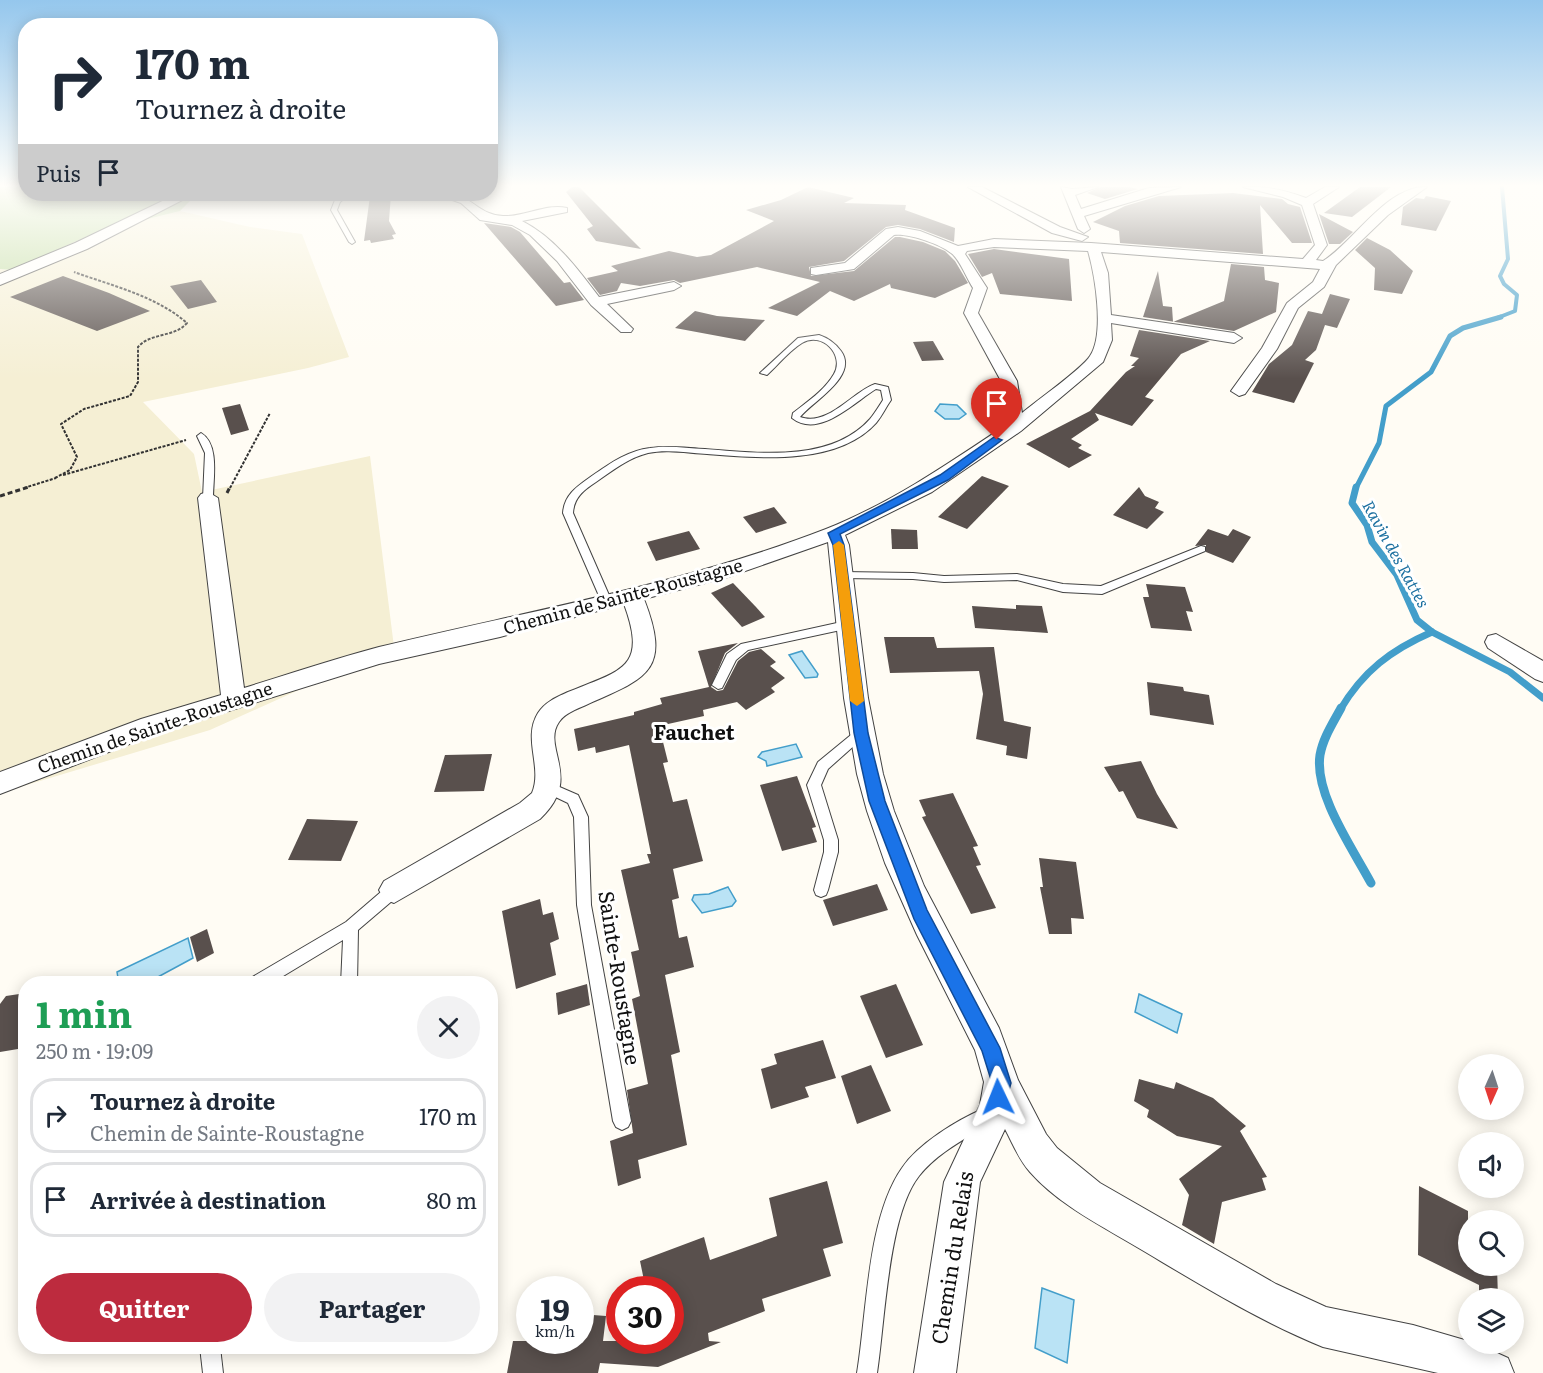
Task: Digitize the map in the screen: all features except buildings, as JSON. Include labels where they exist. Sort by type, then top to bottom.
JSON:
[{"type":"street","points":[[0,280],[69,251]]},
{"type":"street","points":[[554,251],[596,302],[626,329]]},
{"type":"street","points":[[816,271],[849,266],[867,251]]},
{"type":"street","points":[[959,251],[979,286],[971,313],[977,328],[1009,381],[1015,427]]},
{"type":"street","name":"Chemin de Sainte-Roustagne","points":[[0,783],[150,726],[378,656],[500,630],[632,597],[721,572],[834,533],[944,478],[1015,427],[1097,359],[1104,340],[1104,318],[1101,273],[1092,251]]},
{"type":"street","points":[[1162,251],[1306,265],[1330,263]]},
{"type":"street","points":[[1306,265],[1317,251]]},
{"type":"street","points":[[1239,391],[1269,349],[1292,306],[1318,284],[1330,263],[1342,251]]},
{"type":"street","points":[[614,283],[623,287],[626,296]]},
{"type":"street","points":[[596,302],[674,286]]},
{"type":"street","points":[[1104,318],[1234,338]]},
{"type":"street","points":[[208,498],[234,700]]},
{"type":"street","points":[[834,533],[838,545],[861,733],[877,801],[892,846],[920,914],[990,1048],[998,1097],[1023,1128],[1039,1154],[1087,1196],[1262,1298],[1323,1327],[1413,1345],[1470,1362],[1493,1373]]},
{"type":"street","points":[[394,890],[534,809],[544,800],[549,787],[543,730],[550,713],[560,706],[625,678],[634,672],[645,656],[647,639],[632,597]]},
{"type":"street","points":[[1496,642],[1543,673]]},
{"type":"street","name":"Chemin du Relais","points":[[935,1373],[962,1182],[966,1167],[998,1097]]},
{"type":"lane","points":[[607,602],[568,513],[570,499],[581,487],[621,461],[650,450],[786,453],[840,446],[871,424],[887,400],[885,389],[875,386],[845,408],[822,419],[809,422],[797,419],[796,415],[824,392],[842,368],[842,357],[839,352],[819,337],[801,340],[764,373]]},
{"type":"lane","points":[[201,436],[209,453],[208,498]]},
{"type":"lane","points":[[842,576],[913,576],[944,579],[1017,577],[1063,588],[1102,590],[1201,549]]},
{"type":"lane","points":[[718,685],[730,657],[745,647],[846,625]]},
{"type":"lane","points":[[821,890],[831,848],[815,794],[817,775],[861,733]]},
{"type":"lane","name":"Sainte-Roustagne","points":[[549,787],[573,798],[581,817],[584,905],[622,1121]]},
{"type":"lane","points":[[268,976],[351,927],[394,890]]},
{"type":"lane","points":[[349,976],[351,927]]},
{"type":"lane","points":[[867,1373],[887,1236],[903,1183],[912,1169],[998,1097]]},
{"type":"lane","points":[[211,1354],[213,1373]]},
{"type":"path","points":[[55,478],[70,470],[77,457],[61,424],[65,418],[81,410],[130,396],[141,374],[136,351],[138,346],[153,338],[180,330],[188,323],[171,309],[155,301],[74,273]]},
{"type":"path","points":[[212,523],[270,413]]},
{"type":"path","points":[[0,496],[201,436]]},
{"type":"shaded area","points":[[54,251],[309,251],[349,357],[308,368],[143,402],[194,454],[202,492],[370,456],[394,647],[210,730],[0,793],[0,269],[12,270]]},
{"type":"green space","points":[[0,251],[54,251],[12,270],[0,269]]},
{"type":"water","points":[[940,404],[957,405],[966,414],[959,419],[945,419],[935,411]]},
{"type":"water","points":[[802,651],[818,674],[817,677],[805,678],[789,655]]},
{"type":"water","points":[[796,744],[802,757],[767,766],[766,761],[758,757],[762,752]]},
{"type":"water","points":[[728,887],[736,901],[732,906],[702,913],[692,900],[694,895],[709,894]]},
{"type":"water","points":[[188,938],[193,958],[160,976],[118,976],[117,972]]},
{"type":"water","points":[[1139,994],[1182,1014],[1177,1033],[1135,1012]]},
{"type":"water","points":[[1042,1288],[1074,1300],[1067,1363],[1035,1348]]},
{"type":"waterway","name":"Ravin des Rattes","points":[[1497,318],[1515,311],[1517,295],[1504,284],[1500,276],[1508,259],[1507,251]]},
{"type":"waterway","name":"Ravin des Rattes","points":[[1356,488],[1379,443],[1386,406],[1431,372],[1450,336],[1463,328],[1501,317]]},
{"type":"waterway","name":"Ravin des Rattes","points":[[1356,487],[1352,503],[1367,525],[1372,542],[1397,575],[1417,620],[1432,632]]},
{"type":"waterway","points":[[1340,710],[1358,684],[1379,663],[1404,646],[1432,632]]},
{"type":"waterway","name":"Ravin des Rattes","points":[[1432,632],[1510,672],[1543,698]]},
{"type":"waterway","points":[[1341,708],[1323,743],[1320,770],[1323,787],[1336,821],[1371,883]]},
{"type":"slow traffic","points":[[839,545],[846,625],[857,701]]},
{"type":"district","name":"Fauchet","points":[[694,733]]},
{"type":"route","points":[[997,440],[944,478],[834,533],[838,545],[861,733],[877,801],[892,846],[920,914],[990,1048],[1001,1083],[998,1097]]}]
